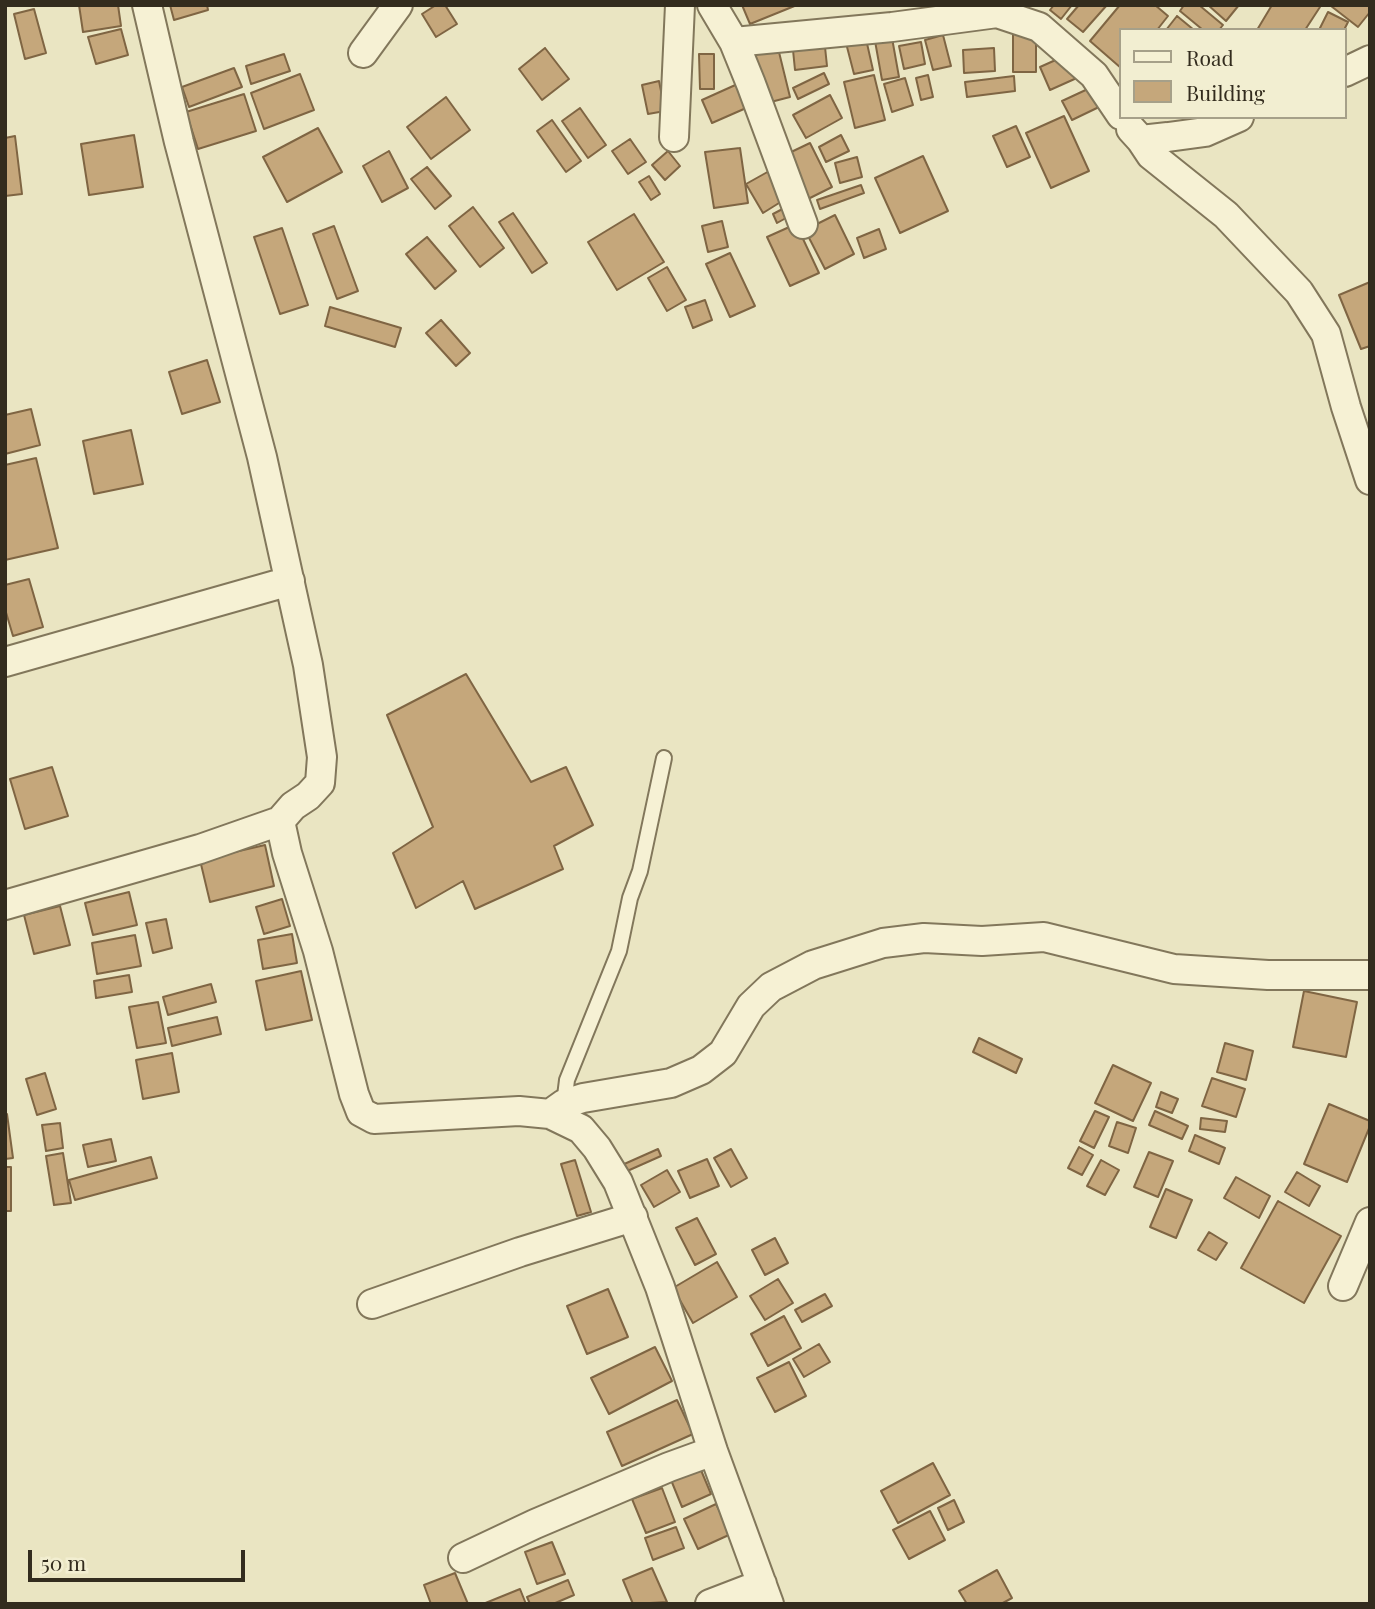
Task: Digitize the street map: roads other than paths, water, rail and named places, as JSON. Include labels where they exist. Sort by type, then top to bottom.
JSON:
[{"type":"street","points":[[5,905],[200,849],[280,821],[320,783],[322,757],[308,665],[290,581],[262,457],[179,142],[147,5]]},
{"type":"street","points":[[363,53],[398,5]]},
{"type":"street","points":[[674,137],[680,5]]},
{"type":"street","points":[[712,5],[734,42],[803,224]]},
{"type":"street","points":[[734,42],[892,27],[998,13],[1039,27],[1094,75],[1120,113]]},
{"type":"street","points":[[1347,71],[1370,60]]},
{"type":"street","points":[[1124,119],[1151,155],[1226,215],[1299,292],[1326,334],[1367,465]]},
{"type":"street","points":[[1141,140],[1205,132],[1235,119]]},
{"type":"street","points":[[5,662],[290,581]]},
{"type":"street","points":[[280,821],[286,853],[318,951],[346,1068],[361,1112],[374,1119],[557,1110],[599,1094],[671,1083],[701,1070],[723,1053],[751,1006],[771,986],[813,965],[883,943],[924,938],[982,941],[1044,937],[1174,969],[1268,975],[1370,975]]},
{"type":"street","points":[[557,1110],[581,1129],[597,1148],[618,1182],[680,1342],[713,1451],[766,1594],[710,1604]]},
{"type":"street","points":[[372,1304],[520,1252],[633,1217]]},
{"type":"street","points":[[1343,1286],[1370,1222]]},
{"type":"street","points":[[463,1558],[535,1524],[713,1451]]},
{"type":"lane","points":[[557,1110],[619,951],[630,898],[640,871],[664,758]]}]
